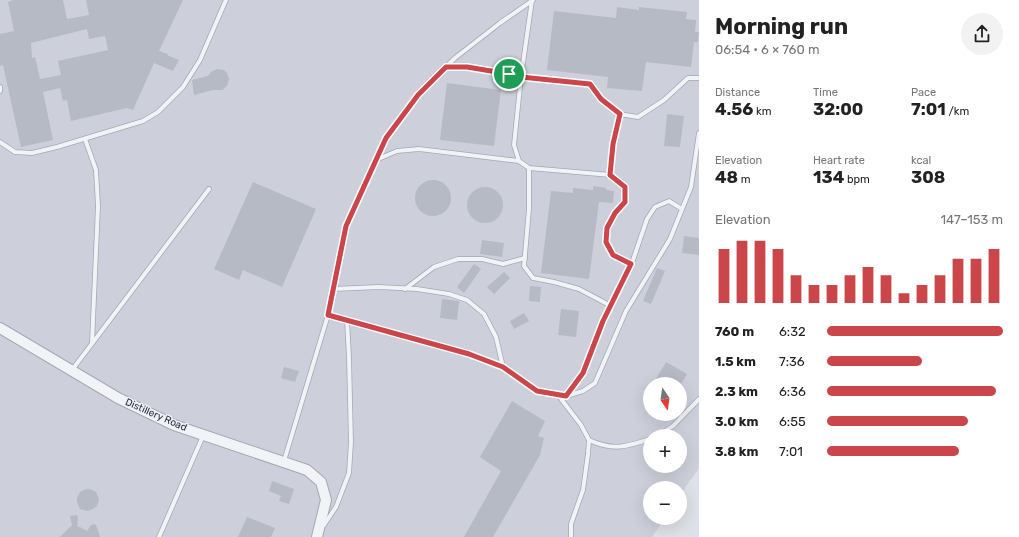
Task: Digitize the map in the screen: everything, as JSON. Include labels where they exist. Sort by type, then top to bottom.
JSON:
[{"type":"street","name":"Distillery Road","points":[[0,328],[118,398],[174,425],[307,470],[321,482],[326,500],[317,535]]},
{"type":"lane","points":[[0,142],[15,152],[32,152],[86,139],[143,121],[158,112],[183,87],[200,60],[226,0]]},
{"type":"lane","points":[[284,463],[328,315],[346,226],[386,138],[418,95],[455,58],[500,23],[533,0]]},
{"type":"lane","points":[[519,161],[514,145],[521,77],[533,0]]},
{"type":"lane","points":[[446,67],[467,67],[521,77],[590,84],[601,99],[620,114],[638,117],[664,100],[688,78],[699,78]]},
{"type":"lane","points":[[610,175],[613,144],[620,114]]},
{"type":"lane","points":[[328,315],[469,354],[503,367],[537,391],[566,396],[583,391],[595,383],[626,311],[670,239],[691,187],[699,133]]},
{"type":"lane","points":[[86,139],[96,170],[98,206],[92,344]]},
{"type":"lane","points":[[376,160],[397,151],[419,149],[519,161],[529,168],[610,175],[625,187],[625,202],[615,213],[607,228],[606,242],[613,255],[631,264]]},
{"type":"lane","points":[[529,168],[529,209],[524,266],[533,278],[579,289],[611,306]]},
{"type":"lane","points":[[72,370],[209,189]]},
{"type":"lane","points":[[566,396],[583,373],[603,321],[631,264],[647,219],[655,207],[669,202],[682,208]]},
{"type":"lane","points":[[405,289],[434,267],[458,259],[482,260],[503,264],[525,258]]},
{"type":"lane","points":[[333,289],[379,287],[417,289],[449,294],[467,300],[484,314],[496,337],[503,367]]},
{"type":"lane","points":[[317,535],[336,507],[349,473],[350,427],[347,320]]},
{"type":"lane","points":[[558,395],[581,425],[589,440],[583,490],[571,524],[571,537]]},
{"type":"lane","points":[[668,429],[673,426],[699,399]]},
{"type":"lane","points":[[159,537],[203,435]]},
{"type":"lane","points":[[589,440],[597,444],[614,448],[630,446],[643,441]]},
{"type":"shaded area","points":[[0,0],[699,0],[699,468],[687,485],[687,481],[643,481],[643,525],[660,525],[652,537],[0,537]]},
{"type":"building","points":[[13,0],[63,0],[67,19],[89,15],[86,0],[183,0],[159,51],[179,60],[173,71],[154,63],[133,110],[127,108],[71,121],[67,100],[63,101],[60,88],[43,92],[53,140],[21,147],[3,65],[0,66],[0,34],[14,31],[8,2]],"holes":[[[87,29],[89,39],[105,36],[108,50],[58,61],[61,75],[40,79],[35,57],[32,58],[31,43]]]},
{"type":"building","points":[[617,7],[639,10],[639,7],[687,12],[686,19],[696,20],[695,32],[699,32],[698,42],[694,42],[691,67],[646,62],[642,91],[607,88],[608,77],[547,70],[554,11],[616,18]]},
{"type":"building","points":[[217,69],[224,70],[227,73],[229,79],[227,86],[222,90],[213,90],[194,95],[192,80],[208,76],[211,72]]},
{"type":"building","points":[[447,83],[501,90],[494,146],[440,140]]},
{"type":"building","points":[[667,114],[684,116],[680,147],[664,146]]},
{"type":"building","points":[[437,180],[446,185],[450,191],[450,205],[446,211],[437,216],[429,216],[420,211],[416,205],[415,194],[420,185],[426,181]]},
{"type":"building","points":[[253,182],[316,209],[282,287],[243,270],[239,280],[214,269]]},
{"type":"building","points":[[593,186],[614,191],[613,203],[599,202],[589,279],[541,273],[551,191],[573,193],[573,188],[593,190]]},
{"type":"building","points":[[489,187],[498,192],[502,198],[502,212],[498,218],[489,223],[481,223],[472,218],[468,212],[467,201],[472,192],[478,188]]},
{"type":"building","points":[[684,236],[699,238],[699,255],[682,253]]},
{"type":"building","points":[[482,240],[504,243],[502,257],[480,254]]},
{"type":"building","points":[[474,264],[481,269],[464,293],[457,287]]},
{"type":"building","points":[[657,268],[665,271],[651,304],[643,301]]},
{"type":"building","points":[[504,272],[510,278],[494,294],[487,287]]},
{"type":"building","points":[[530,286],[541,287],[540,302],[529,301]]},
{"type":"building","points":[[442,299],[459,301],[457,320],[440,318]]},
{"type":"building","points":[[561,309],[579,311],[576,337],[558,335]]},
{"type":"building","points":[[524,313],[529,321],[514,329],[510,321]]},
{"type":"building","points":[[666,362],[687,374],[685,377],[657,377]]},
{"type":"building","points":[[284,367],[299,371],[295,382],[281,378]]},
{"type":"building","points":[[512,401],[545,421],[538,436],[544,438],[540,455],[493,537],[464,537],[501,471],[480,457]]},
{"type":"building","points":[[272,481],[294,489],[289,504],[279,501],[281,496],[269,491]]},
{"type":"building","points":[[86,489],[96,492],[99,499],[97,506],[87,511],[80,509],[77,502],[80,492]]},
{"type":"building","points":[[77,515],[77,526],[87,531],[91,525],[95,524],[100,537],[60,537],[72,525],[70,516]]},
{"type":"building","points":[[247,517],[275,528],[271,537],[238,537]]},
{"type":"route","points":[[446,67],[467,67],[509,74],[521,77],[590,84],[601,99],[620,114],[613,144],[610,175],[625,187],[625,202],[615,213],[607,228],[606,242],[613,255],[631,264],[603,321],[583,373],[566,396],[537,391],[503,367],[469,354],[328,315],[346,226],[386,138],[418,95],[446,67]]}]
